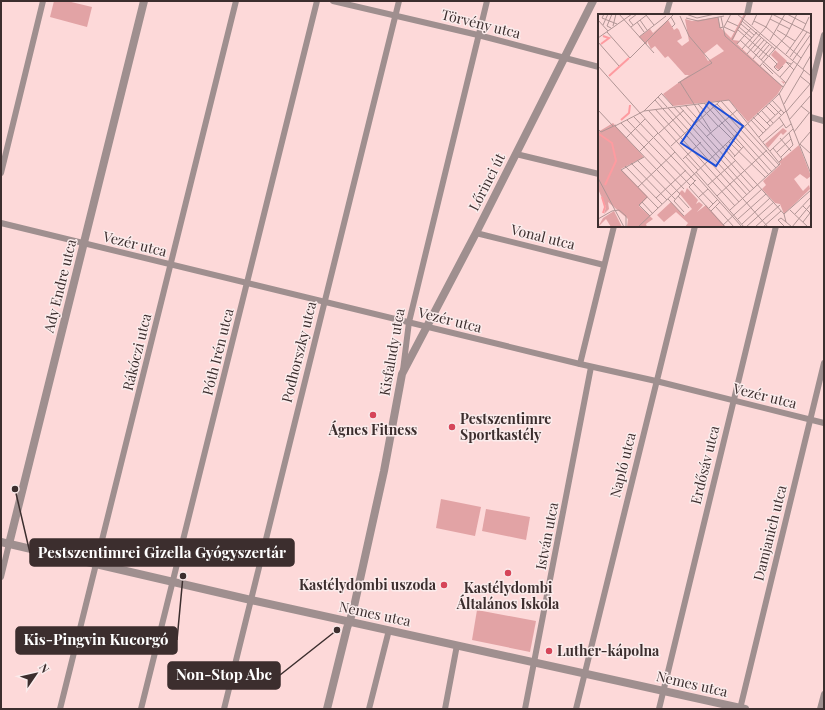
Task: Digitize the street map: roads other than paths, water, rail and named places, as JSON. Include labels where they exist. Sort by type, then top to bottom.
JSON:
[{"type":"street","points":[[1,173],[44,1]]},
{"type":"street","name":"Ady Endre utca","points":[[1,577],[5,543],[85,244],[144,1]]},
{"type":"street","name":"Rákóczi utca","points":[[60,709],[172,265],[236,1]]},
{"type":"street","name":"Póth Irén utca","points":[[141,709],[317,1]]},
{"type":"street","name":"Törvény utca","points":[[333,1],[478,35],[598,67]]},
{"type":"street","name":"Podhorszky utca","points":[[224,709],[323,302],[399,1]]},
{"type":"street","name":"Kisfaludy utca","points":[[327,709],[350,622],[384,471],[410,322],[487,1]]},
{"type":"street","name":"Lőrinci út","points":[[402,374],[428,326],[593,1]]},
{"type":"street","points":[[666,14],[670,1]]},
{"type":"street","points":[[747,14],[750,1]]},
{"type":"street","points":[[811,86],[824,35]]},
{"type":"street","points":[[811,117],[824,121]]},
{"type":"street","points":[[516,154],[598,174]]},
{"type":"street","name":"Vezér utca","points":[[1,223],[824,423]]},
{"type":"street","points":[[580,364],[614,227]]},
{"type":"street","name":"Napló utca","points":[[576,709],[695,227]]},
{"type":"street","name":"Erdősáv utca","points":[[659,709],[776,227]]},
{"type":"street","name":"Vonal utca","points":[[476,232],[604,265]]},
{"type":"street","name":"Damjanich utca","points":[[742,709],[824,363]]},
{"type":"street","name":"István utca","points":[[525,709],[591,367]]},
{"type":"street","name":"Nemes utca","points":[[5,543],[251,600],[663,690],[742,709]]},
{"type":"street","points":[[369,709],[389,630]]},
{"type":"street","points":[[445,709],[457,645]]},
{"type":"street","points":[[820,709],[824,694]]},
{"type":"place","name":"Ágnes Fitness","points":[[373,415]]},
{"type":"place","name":"Pestszentimre Sportkastély","points":[[452,427]]},
{"type":"place","name":"Pestszentimrei Gizella Gyógyszertár","points":[[15,489]]},
{"type":"place","name":"Kastélydombi Általános Iskola","points":[[508,573]]},
{"type":"place","name":"Kis-Pingvin Kucorgó","points":[[183,576]]},
{"type":"place","name":"Kastélydombi uszoda","points":[[444,585]]},
{"type":"place","name":"Non-Stop Abc","points":[[337,630]]},
{"type":"place","name":"Luther-kápolna","points":[[549,651]]}]
